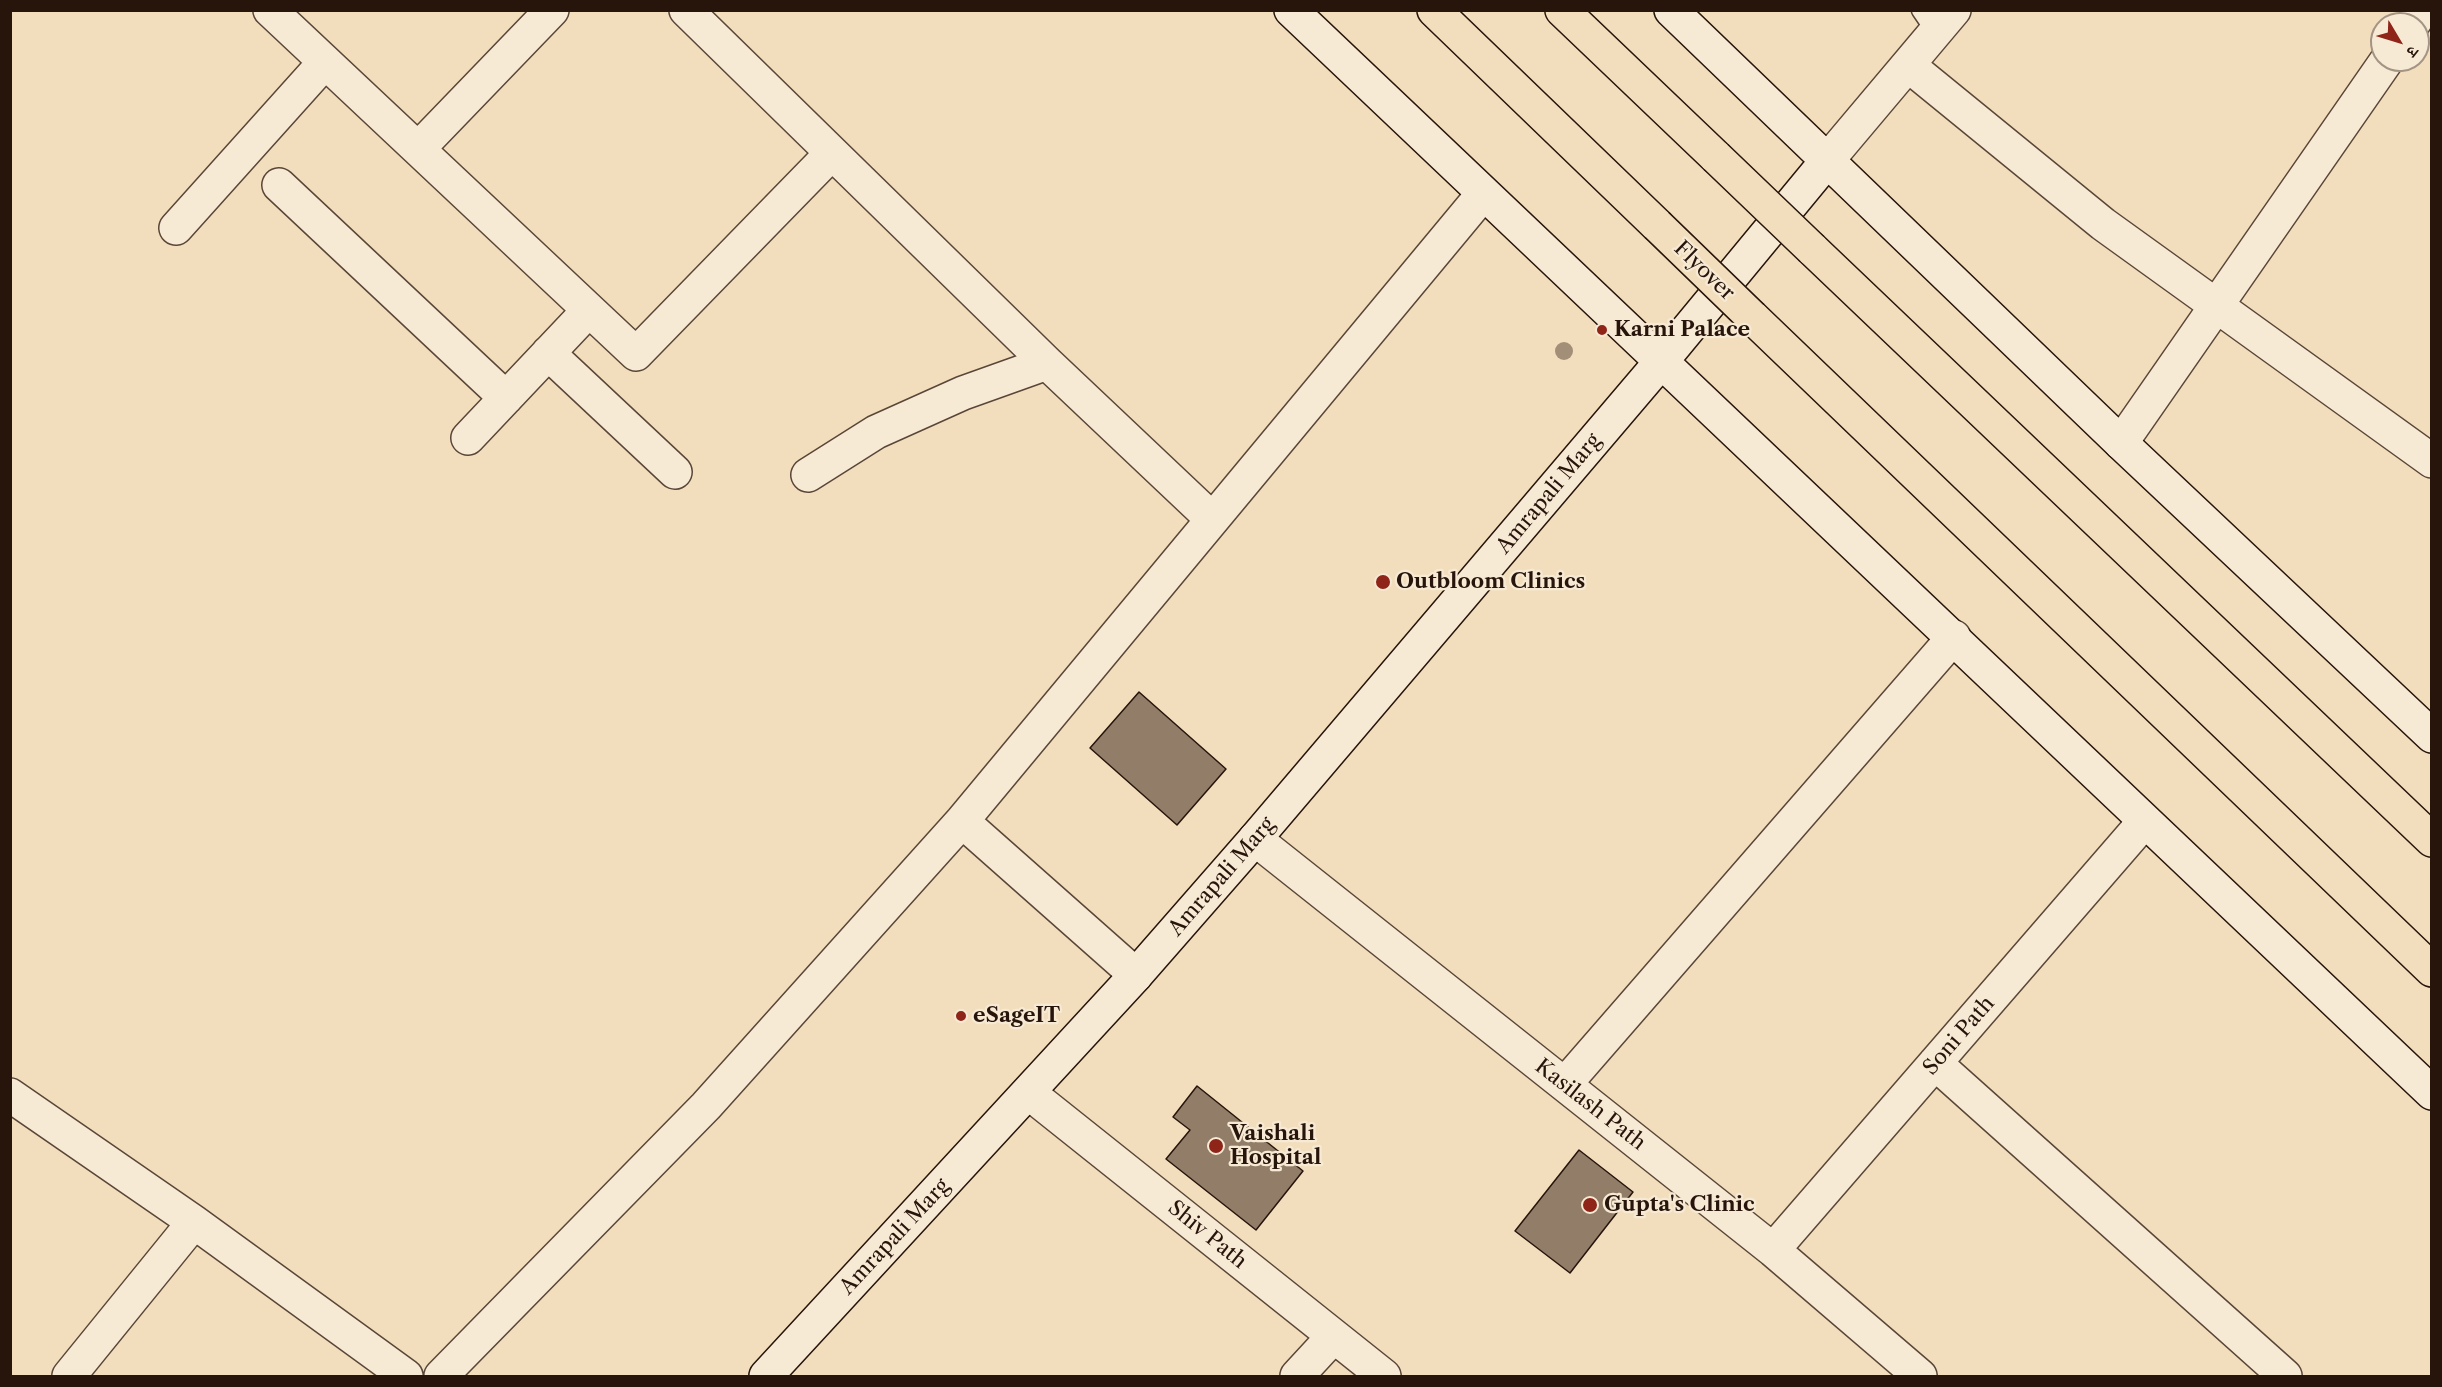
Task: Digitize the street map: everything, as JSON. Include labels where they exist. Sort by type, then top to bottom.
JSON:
[{"type":"highway","name":"Flyover","points":[[1434,10],[2432,970]]},
{"type":"highway","points":[[1563,10],[2432,840]]},
{"type":"street","points":[[270,10],[636,354],[832,153]]},
{"type":"street","points":[[418,149],[552,10]]},
{"type":"street","points":[[686,10],[1047,363],[1212,519]]},
{"type":"street","points":[[1291,10],[1660,363],[1954,637],[2144,822],[2432,1093]]},
{"type":"street","points":[[1671,10],[1826,162],[2432,736]]},
{"type":"street","name":"Amrapali Marg","points":[[766,1377],[1136,975],[1256,839],[1660,363],[1908,65],[1937,18]]},
{"type":"street","points":[[176,228],[324,62]]},
{"type":"street","points":[[1908,65],[2103,224],[2432,461]]},
{"type":"street","points":[[2121,443],[2379,72]]},
{"type":"street","points":[[279,185],[506,398]]},
{"type":"street","points":[[441,1377],[706,1106],[962,820],[1483,194]]},
{"type":"street","points":[[468,438],[589,310]]},
{"type":"street","points":[[548,353],[675,472]]},
{"type":"street","points":[[808,475],[876,432],[963,393],[1047,363]]},
{"type":"street","points":[[1565,1084],[1954,637]]},
{"type":"street","points":[[962,820],[1136,975]]},
{"type":"street","name":"Soni Path","points":[[1773,1250],[2144,822]]},
{"type":"street","name":"Kasilash Path","points":[[1256,839],[1773,1250],[1920,1377]]},
{"type":"street","points":[[1935,1063],[2285,1377]]},
{"type":"street","name":"Shiv Path","points":[[1029,1092],[1384,1377]]},
{"type":"street","points":[[10,1095],[194,1222],[406,1377]]},
{"type":"street","points":[[69,1377],[194,1222]]},
{"type":"street","points":[[1297,1377],[1333,1336]]},
{"type":"building","points":[[1139,692],[1226,769],[1177,825],[1090,748]]},
{"type":"building","points":[[1197,1086],[1303,1171],[1256,1230],[1166,1159],[1190,1130],[1173,1117]]},
{"type":"building","points":[[1579,1150],[1633,1192],[1570,1273],[1515,1231]]},
{"type":"place","name":"Karni Palace","points":[[1602,330]]},
{"type":"place","name":"Outbloom Clinics","points":[[1383,582]]},
{"type":"place","name":"eSageIT","points":[[961,1016]]},
{"type":"place","name":"Vaishali Hospital","points":[[1216,1146]]},
{"type":"place","name":"Gupta's Clinic","points":[[1590,1205]]}]
